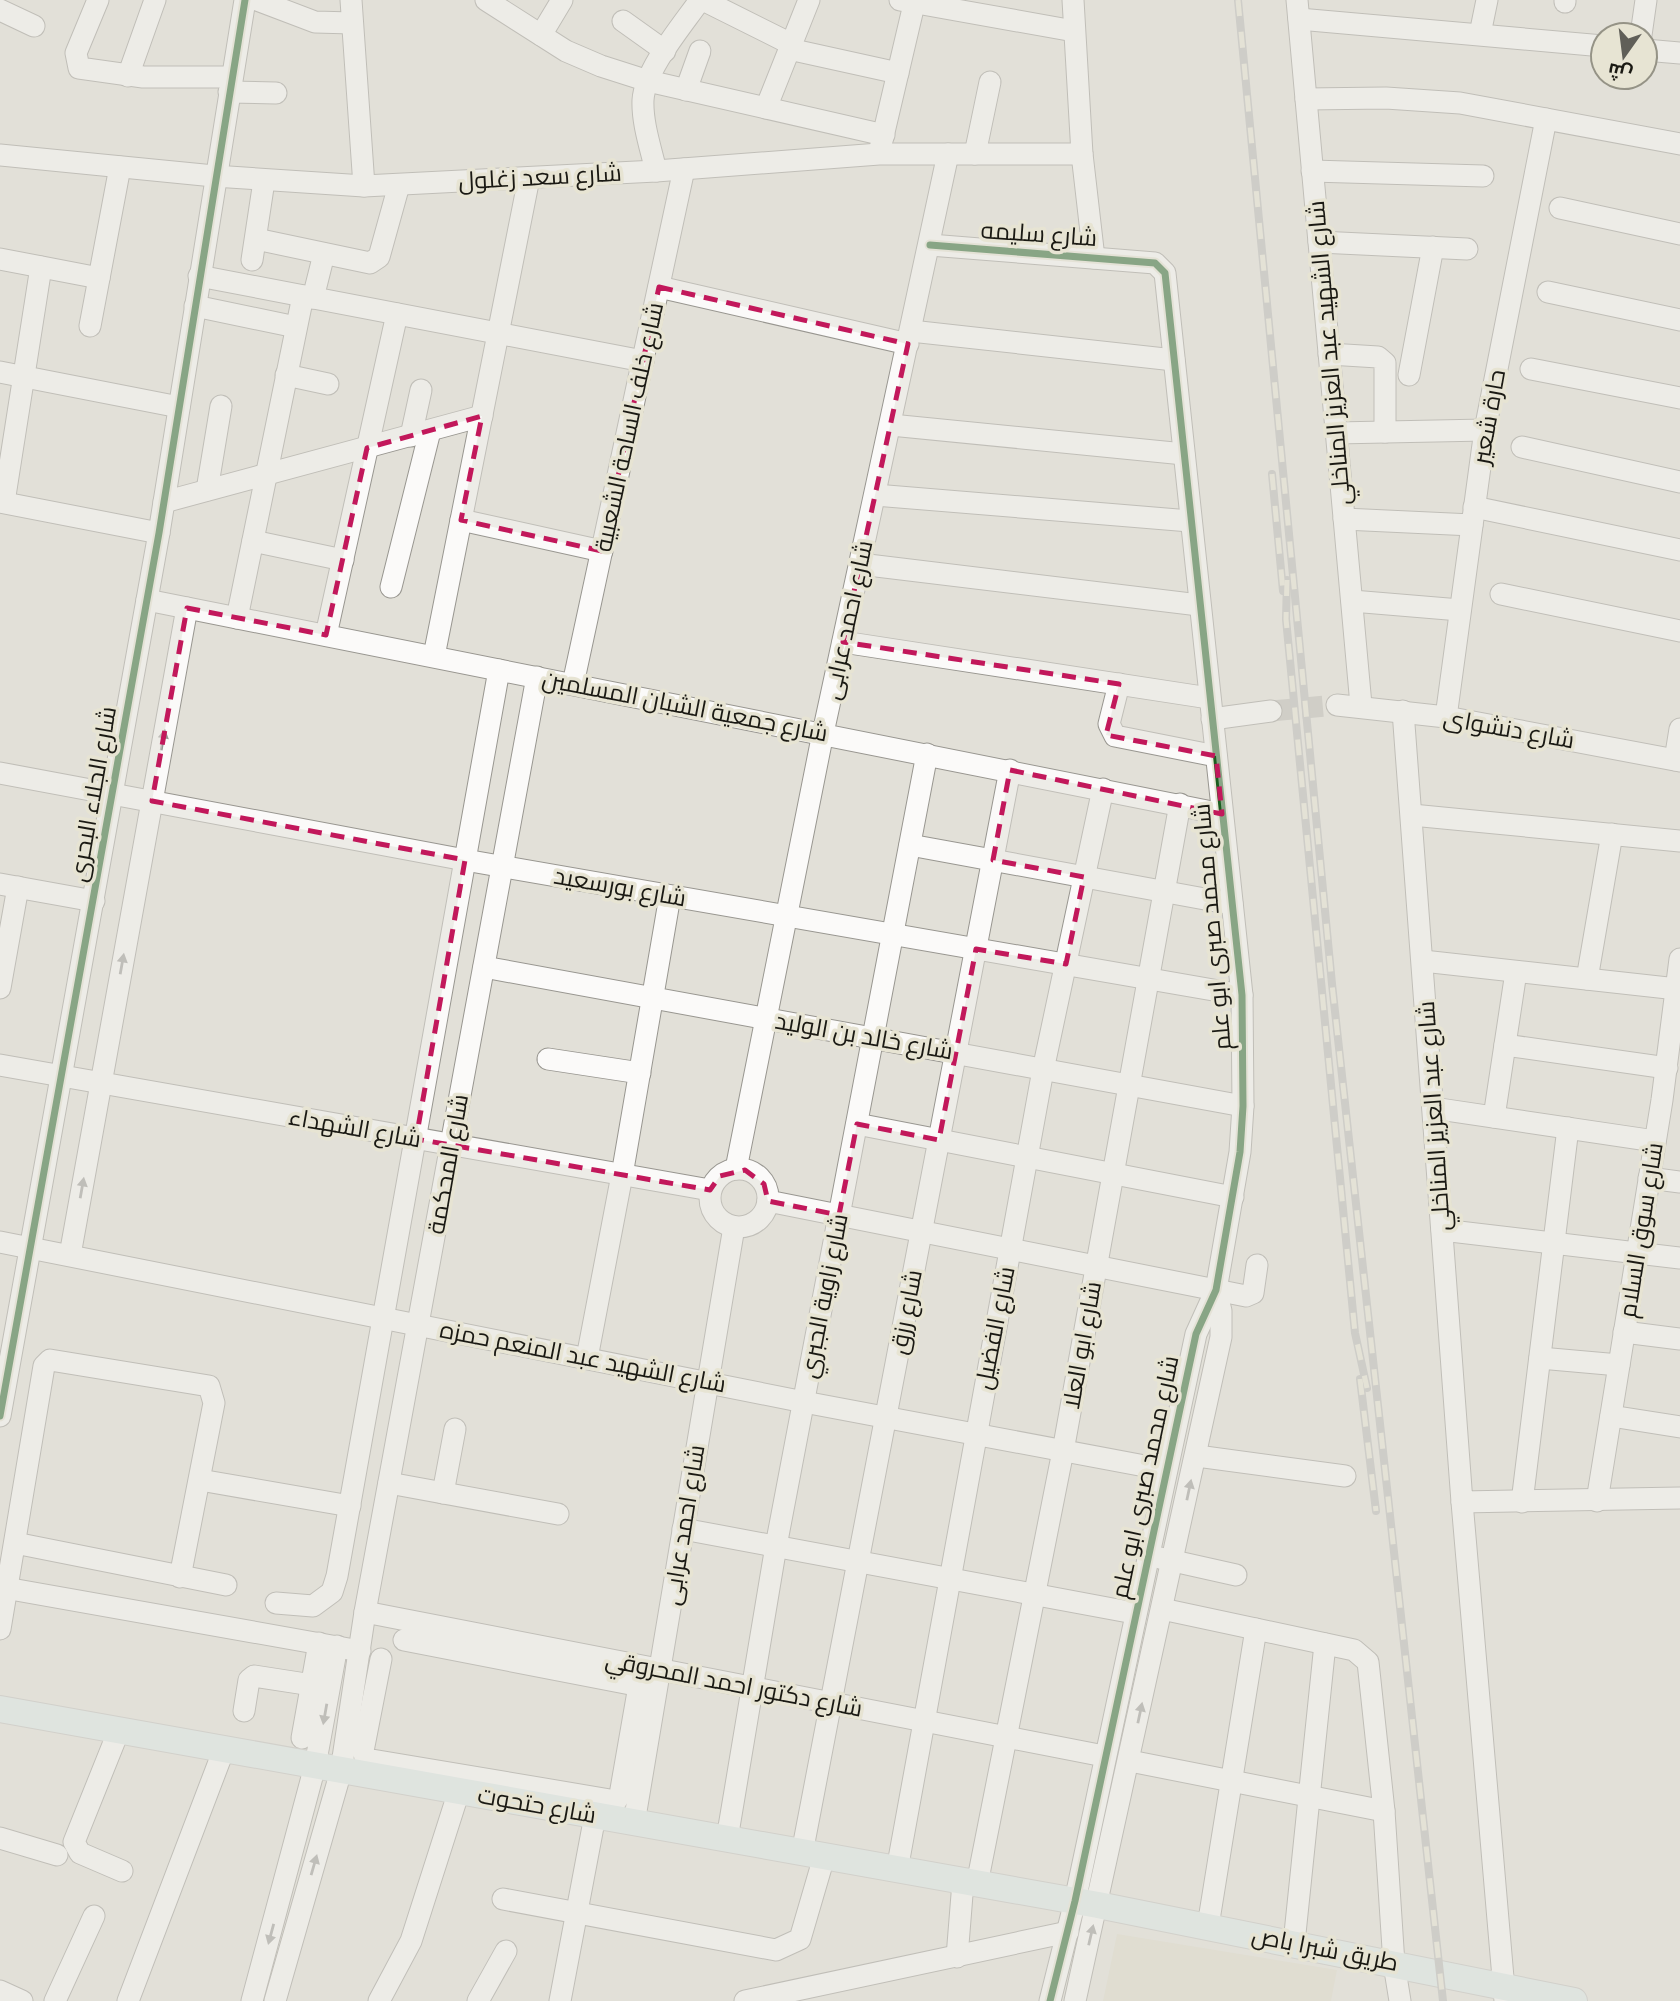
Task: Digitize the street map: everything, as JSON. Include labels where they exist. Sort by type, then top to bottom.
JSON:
[{"type":"main road","name":"شارع حتحوت","points":[[0,1709],[341,1771],[614,1814],[727,1839],[1087,1903]]},
{"type":"main road","name":"طريق شبرا باص","points":[[1087,1903],[1294,1942],[1394,1964],[1504,1993],[1574,2001]]},
{"type":"street","points":[[99,0],[76,52],[76,63],[84,70],[230,84],[276,93]]},
{"type":"street","points":[[128,76],[155,0]]},
{"type":"street","name":"شارع الجلاء البحرى","points":[[1,1410],[114,794],[245,0]]},
{"type":"street","points":[[257,0],[315,22],[352,23]]},
{"type":"street","points":[[351,0],[364,186]]},
{"type":"street","points":[[486,0],[541,35],[601,66],[648,81],[766,108],[881,144],[898,74],[909,1],[1073,31]]},
{"type":"street","points":[[541,35],[562,0]]},
{"type":"street","points":[[656,171],[643,111],[648,81],[665,51],[701,0],[790,46],[898,74]]},
{"type":"street","points":[[766,108],[808,0]]},
{"type":"street","points":[[1073,0],[1082,154],[1094,258]]},
{"type":"street","points":[[1480,34],[1487,0]]},
{"type":"street","points":[[1643,21],[1646,0]]},
{"type":"street","points":[[0,10],[34,26]]},
{"type":"street","points":[[1298,10],[1480,34],[1589,45]]},
{"type":"street","name":"شارع الشهيد عبد العزيز المناخلي","points":[[1298,10],[1361,705]]},
{"type":"street","points":[[622,21],[665,51]]},
{"type":"street","points":[[686,90],[700,51]]},
{"type":"street","points":[[1659,51],[1680,53]]},
{"type":"street","points":[[975,154],[990,82]]},
{"type":"street","points":[[1306,99],[1421,99],[1546,118],[1680,144]]},
{"type":"street","name":"حارة شعير","points":[[1446,717],[1485,430],[1546,118]]},
{"type":"street","name":"شارع سعد زغلول","points":[[1,159],[264,181],[364,186],[684,169],[881,144],[948,154],[1082,154]]},
{"type":"street","name":"شارع احمد عرابى","points":[[736,1170],[823,733],[948,154]]},
{"type":"street","points":[[90,326],[120,167]]},
{"type":"street","name":"شارع خلف الساحة الشعبية","points":[[573,684],[684,169]]},
{"type":"street","points":[[1312,171],[1483,176]]},
{"type":"street","points":[[434,656],[528,178]]},
{"type":"street","points":[[252,260],[264,181]]},
{"type":"street","points":[[256,239],[367,264],[377,260],[399,185]]},
{"type":"street","points":[[1560,208],[1680,234]]},
{"type":"street","points":[[1319,242],[1467,249]]},
{"type":"street","name":"شارع سليمه","points":[[930,245],[1146,262]]},
{"type":"street","points":[[1409,375],[1433,247]]},
{"type":"street","points":[[237,618],[296,327],[324,254]]},
{"type":"street","points":[[0,259],[99,278]]},
{"type":"street","name":"شارع محمد صبرى ابو علم","points":[[1075,2001],[1104,1756],[1196,1334],[1216,1290],[1233,1197],[1243,1106],[1241,995],[1165,273],[1155,263],[1146,262]]},
{"type":"street","points":[[41,267],[2,502],[159,533]]},
{"type":"street","points":[[199,276],[643,361]]},
{"type":"street","points":[[659,286],[910,337],[1174,359]]},
{"type":"street","points":[[1548,292],[1680,320]]},
{"type":"street","points":[[195,306],[296,327]]},
{"type":"street","points":[[326,635],[397,314]]},
{"type":"street","points":[[1329,354],[1378,357],[1385,363],[1385,432]]},
{"type":"street","points":[[1531,369],[1680,398]]},
{"type":"street","points":[[0,372],[179,407]]},
{"type":"street","points":[[286,375],[328,384]]},
{"type":"street","points":[[391,587],[421,434],[421,390]]},
{"type":"street","points":[[207,490],[221,406]]},
{"type":"street","points":[[164,502],[482,416]]},
{"type":"street","points":[[891,425],[1184,454]]},
{"type":"street","points":[[1336,433],[1485,430]]},
{"type":"street","points":[[1522,447],[1680,482]]},
{"type":"street","points":[[875,495],[1191,521]]},
{"type":"street","points":[[1344,519],[1473,516],[1680,550]]},
{"type":"street","points":[[461,520],[602,551]]},
{"type":"street","points":[[253,541],[343,560]]},
{"type":"street","points":[[860,564],[1199,605]]},
{"type":"street","points":[[1501,594],[1680,631]]},
{"type":"street","name":"شارع جمعية الشبان المسلمين","points":[[147,600],[1222,814]]},
{"type":"street","points":[[1352,601],[1460,610]]},
{"type":"street","points":[[71,1255],[187,608]]},
{"type":"street","points":[[843,642],[1119,684],[1210,708],[1271,711]]},
{"type":"street","points":[[276,1602],[313,1606],[332,1592],[351,1506],[499,670]]},
{"type":"street","name":"شارع المحكمة","points":[[275,2001],[341,1771],[365,1612],[537,677]]},
{"type":"street","points":[[1119,684],[1109,724],[1115,736],[1216,756]]},
{"type":"street","name":"شارع دنشواى","points":[[1337,705],[1361,705],[1446,717],[1678,760]]},
{"type":"street","name":"شارع عبد العزيز المناخلي","points":[[1403,711],[1442,1230],[1472,1502],[1504,1993]]},
{"type":"street","points":[[1678,760],[1680,729]]},
{"type":"street","name":"شارع زاوية الجبري","points":[[727,1839],[776,1546],[927,754]]},
{"type":"street","name":"شارع رزق","points":[[503,1899],[767,1950],[785,1948],[800,1939],[831,1703],[1010,770]]},
{"type":"street","name":"شارع بورسعيد","points":[[0,773],[465,860],[1241,995]]},
{"type":"street","name":"شارع الفضيل","points":[[897,1870],[1043,1070],[1102,789]]},
{"type":"street","name":"شارع ابو العلا","points":[[957,1956],[970,1883],[1007,1737],[1036,1595],[1180,804]]},
{"type":"street","points":[[1412,815],[1680,841]]},
{"type":"street","points":[[1587,979],[1612,834]]},
{"type":"street","points":[[910,845],[1232,904]]},
{"type":"street","points":[[0,988],[9,886],[94,901]]},
{"type":"street","points":[[587,1358],[670,896]]},
{"type":"street","name":"شارع سوق السلام","points":[[1597,1501],[1655,1141],[1671,1100],[1667,1068],[1677,1018],[1680,959]]},
{"type":"street","points":[[1423,961],[1678,989]]},
{"type":"street","name":"شارع خالد بن الوليد","points":[[484,967],[1243,1106]]},
{"type":"street","points":[[1494,1117],[1516,972]]},
{"type":"street","points":[[1505,1045],[1667,1068]]},
{"type":"street","points":[[548,1059],[640,1073]]},
{"type":"street","name":"شارع الشهداء","points":[[0,1065],[710,1190]]},
{"type":"street","points":[[1433,1108],[1655,1141]]},
{"type":"street","points":[[857,1124],[1233,1197]]},
{"type":"street","points":[[1521,1502],[1568,1128]]},
{"type":"street","points":[[736,1170],[752,1172],[759,1178],[767,1192],[768,1200],[760,1218],[753,1224],[734,1227],[717,1218],[709,1200],[710,1190],[720,1176],[736,1170]]},
{"type":"street","points":[[1649,1178],[1680,1182]]},
{"type":"street","points":[[768,1200],[1095,1268],[1251,1295],[1257,1265]]},
{"type":"street","name":"شارع احمد عرابى","points":[[560,2001],[577,1913],[614,1814],[652,1682],[683,1529],[734,1227]]},
{"type":"street","points":[[1442,1230],[1680,1258]]},
{"type":"street","name":"شارع الشهيد عبد المنعم حمزه","points":[[0,1242],[804,1402],[1167,1470]]},
{"type":"street","name":"شارع محمد صبرى ابو علم","points":[[1050,2001],[1068,1932],[1087,1903],[1130,1761],[1221,1337],[1221,1311],[1216,1290]]},
{"type":"street","points":[[1624,1332],[1680,1339]]},
{"type":"street","points":[[1539,1358],[1619,1365]]},
{"type":"street","points":[[0,1629],[3,1588],[15,1543],[44,1366],[50,1360],[209,1387],[214,1403],[180,1577]]},
{"type":"street","points":[[1611,1416],[1680,1427]]},
{"type":"street","points":[[443,1493],[455,1429]]},
{"type":"street","points":[[1197,1456],[1345,1476]]},
{"type":"street","points":[[200,1480],[351,1506]]},
{"type":"street","points":[[389,1483],[558,1514]]},
{"type":"street","points":[[1472,1502],[1680,1497]]},
{"type":"street","points":[[683,1529],[1134,1614]]},
{"type":"street","points":[[15,1543],[226,1586]]},
{"type":"street","points":[[1147,1555],[1236,1575]]},
{"type":"street","points":[[3,1588],[360,1651]]},
{"type":"street","points":[[1162,1609],[1354,1650],[1364,1656],[1369,1668],[1384,1811],[1394,1964],[1400,2001]]},
{"type":"street","name":"شارع دكتور احمد المحروقي","points":[[365,1612],[652,1682],[753,1688],[1104,1756]]},
{"type":"street","points":[[1208,1926],[1256,1629]]},
{"type":"street","points":[[404,1640],[652,1682]]},
{"type":"street","points":[[1294,1942],[1325,1644]]},
{"type":"street","points":[[302,1738],[312,1685],[328,1645]]},
{"type":"street","points":[[252,2001],[315,1766],[328,1645]]},
{"type":"street","points":[[381,1660],[363,1751],[366,1759],[614,1814]]},
{"type":"street","points":[[244,1711],[249,1680],[254,1675],[312,1685]]},
{"type":"street","points":[[119,1730],[74,1842],[80,1853],[122,1871]]},
{"type":"street","points":[[128,2001],[224,1749]]},
{"type":"street","points":[[1130,1761],[1384,1811]]},
{"type":"street","points":[[379,2001],[411,1941],[459,1791]]},
{"type":"street","points":[[0,1838],[57,1855]]},
{"type":"street","points":[[55,2001],[94,1916]]},
{"type":"street","points":[[745,2001],[791,1996],[1068,1932]]},
{"type":"street","points":[[486,1998],[506,1951]]},
{"type":"street","points":[[0,1992],[22,2001]]},
{"type":"highlighted area","points":[[659,287],[908,344],[843,642],[1119,684],[1106,735],[1216,756],[1222,814],[1010,770],[993,860],[1084,877],[1066,964],[976,949],[939,1140],[857,1124],[839,1215],[768,1201],[764,1184],[745,1170],[720,1176],[710,1190],[416,1139],[465,860],[152,801],[187,608],[326,635],[367,448],[482,416],[461,520],[602,551]]},
{"type":"shaded area","points":[[1117,1934],[1337,1970],[1331,2001],[1103,2001]]},
{"type":"tunnel","points":[[1271,711],[1337,705]]},
{"type":"railway","points":[[1238,0],[1332,984],[1443,2001]]},
{"type":"railway","points":[[1272,474],[1283,591]]},
{"type":"railway","points":[[1287,580],[1286,619],[1355,1333],[1367,1388]]},
{"type":"railway","points":[[1360,1379],[1376,1511]]},
{"type":"cycle path","points":[[0,1416],[159,533],[245,0]]},
{"type":"cycle path","points":[[930,245],[1155,263],[1165,273],[1242,995],[1243,1106],[1240,1152],[1216,1290],[1196,1334],[1075,1901],[1050,2001]]}]
